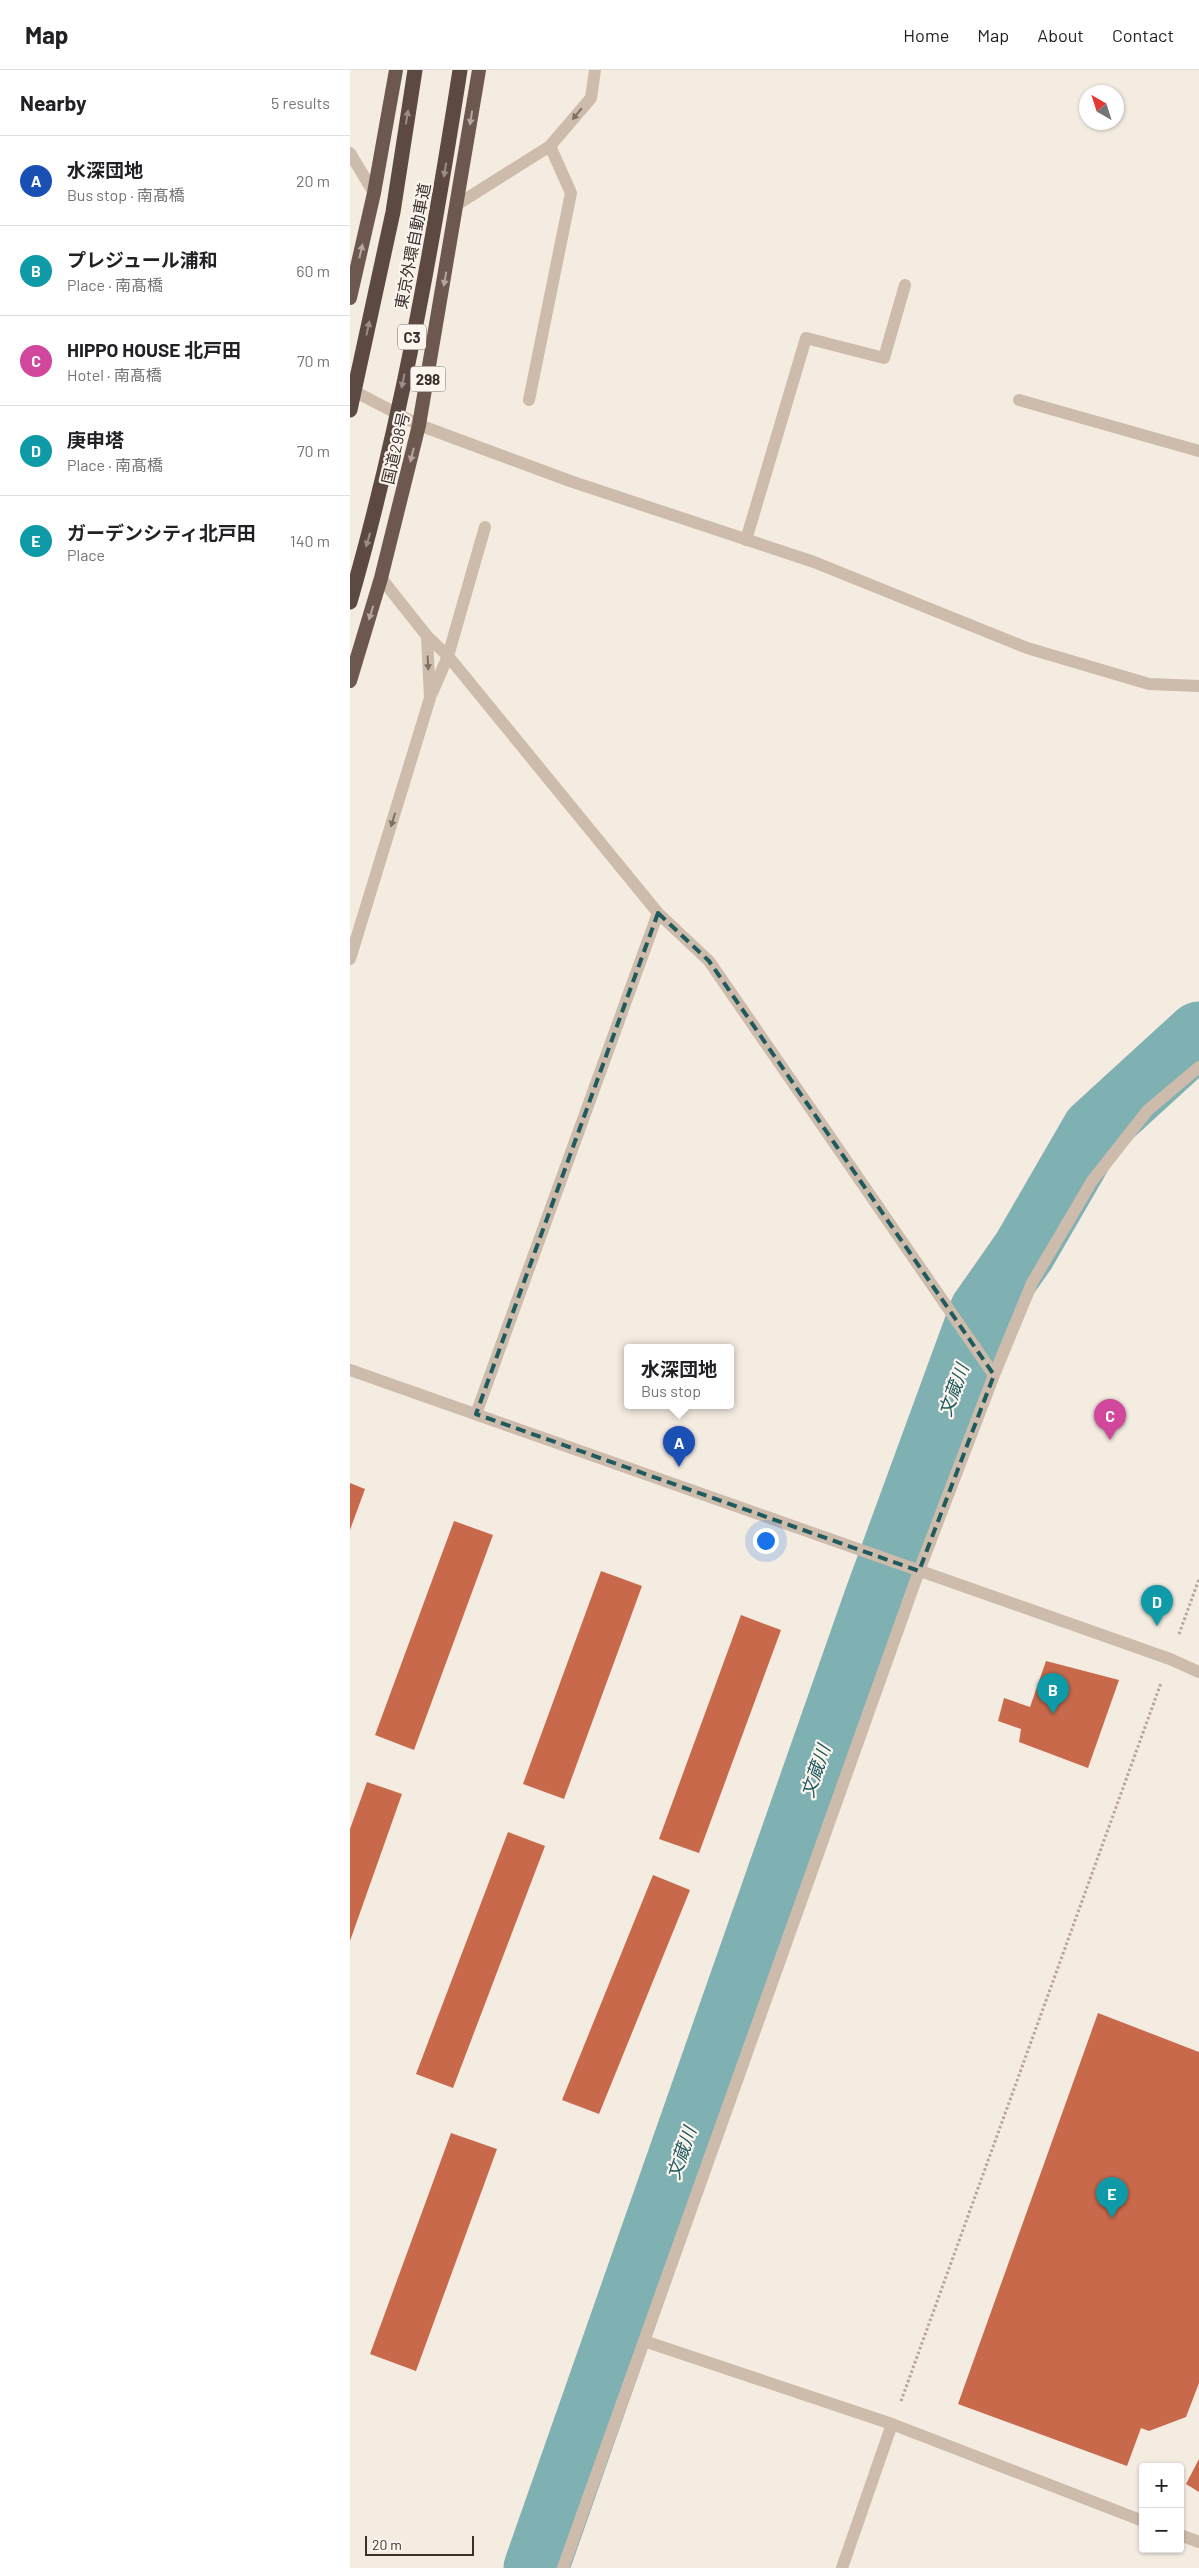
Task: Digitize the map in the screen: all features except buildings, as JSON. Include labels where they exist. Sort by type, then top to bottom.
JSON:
[{"type":"highway","points":[[350,298],[374,193],[396,70]]},
{"type":"highway","name":"東京外環自動車道","points":[[350,410],[392,212],[415,70]]},
{"type":"highway","name":"東京外環自動車道","points":[[350,602],[373,521],[436,224],[460,70]]},
{"type":"highway","name":"国道298号","points":[[350,681],[381,578],[419,425],[458,204],[479,70]]},
{"type":"street","points":[[458,204],[550,146],[591,98],[595,70]]},
{"type":"street","points":[[529,400],[571,193],[550,146]]},
{"type":"street","points":[[350,153],[374,193]]},
{"type":"street","points":[[746,540],[806,338],[884,358],[905,285]]},
{"type":"street","points":[[350,389],[419,425],[570,481],[814,562],[1027,648],[1149,684],[1199,686]]},
{"type":"street","points":[[1019,400],[1199,451]]},
{"type":"street","points":[[350,959],[430,698],[448,656],[485,527]]},
{"type":"street","points":[[381,578],[427,636],[448,656],[658,913],[709,961],[994,1375]]},
{"type":"street","points":[[427,636],[430,698]]},
{"type":"street","points":[[476,1414],[658,913]]},
{"type":"street","points":[[563,2568],[919,1571],[994,1375],[1032,1283],[1092,1181],[1148,1110],[1199,1067]]},
{"type":"street","points":[[350,1370],[906,1568],[1170,1659],[1199,1672]]},
{"type":"street","points":[[644,2341],[892,2424],[1139,2519]]},
{"type":"street","points":[[842,2568],[892,2424]]},
{"type":"street","points":[[1184,2536],[1199,2542]]},
{"type":"path","points":[[892,2424],[1199,1579]]},
{"type":"highlighted area","points":[[658,913],[709,961],[994,1375],[919,1571],[476,1414]]},
{"type":"waterway","name":"文蔵川","points":[[536,2568],[876,1600],[982,1311],[1024,1251],[1094,1130],[1199,1034]]},
{"type":"place","name":"HIPPO HOUSE 北戸田","points":[[1110,1440]]},
{"type":"place","name":"水深団地","points":[[679,1467]]},
{"type":"place","name":"庚申塔","points":[[1157,1626]]},
{"type":"place","name":"プレジュール浦和","points":[[1053,1714]]},
{"type":"place","name":"ガーデンシティ北戸田","points":[[1112,2218]]}]
